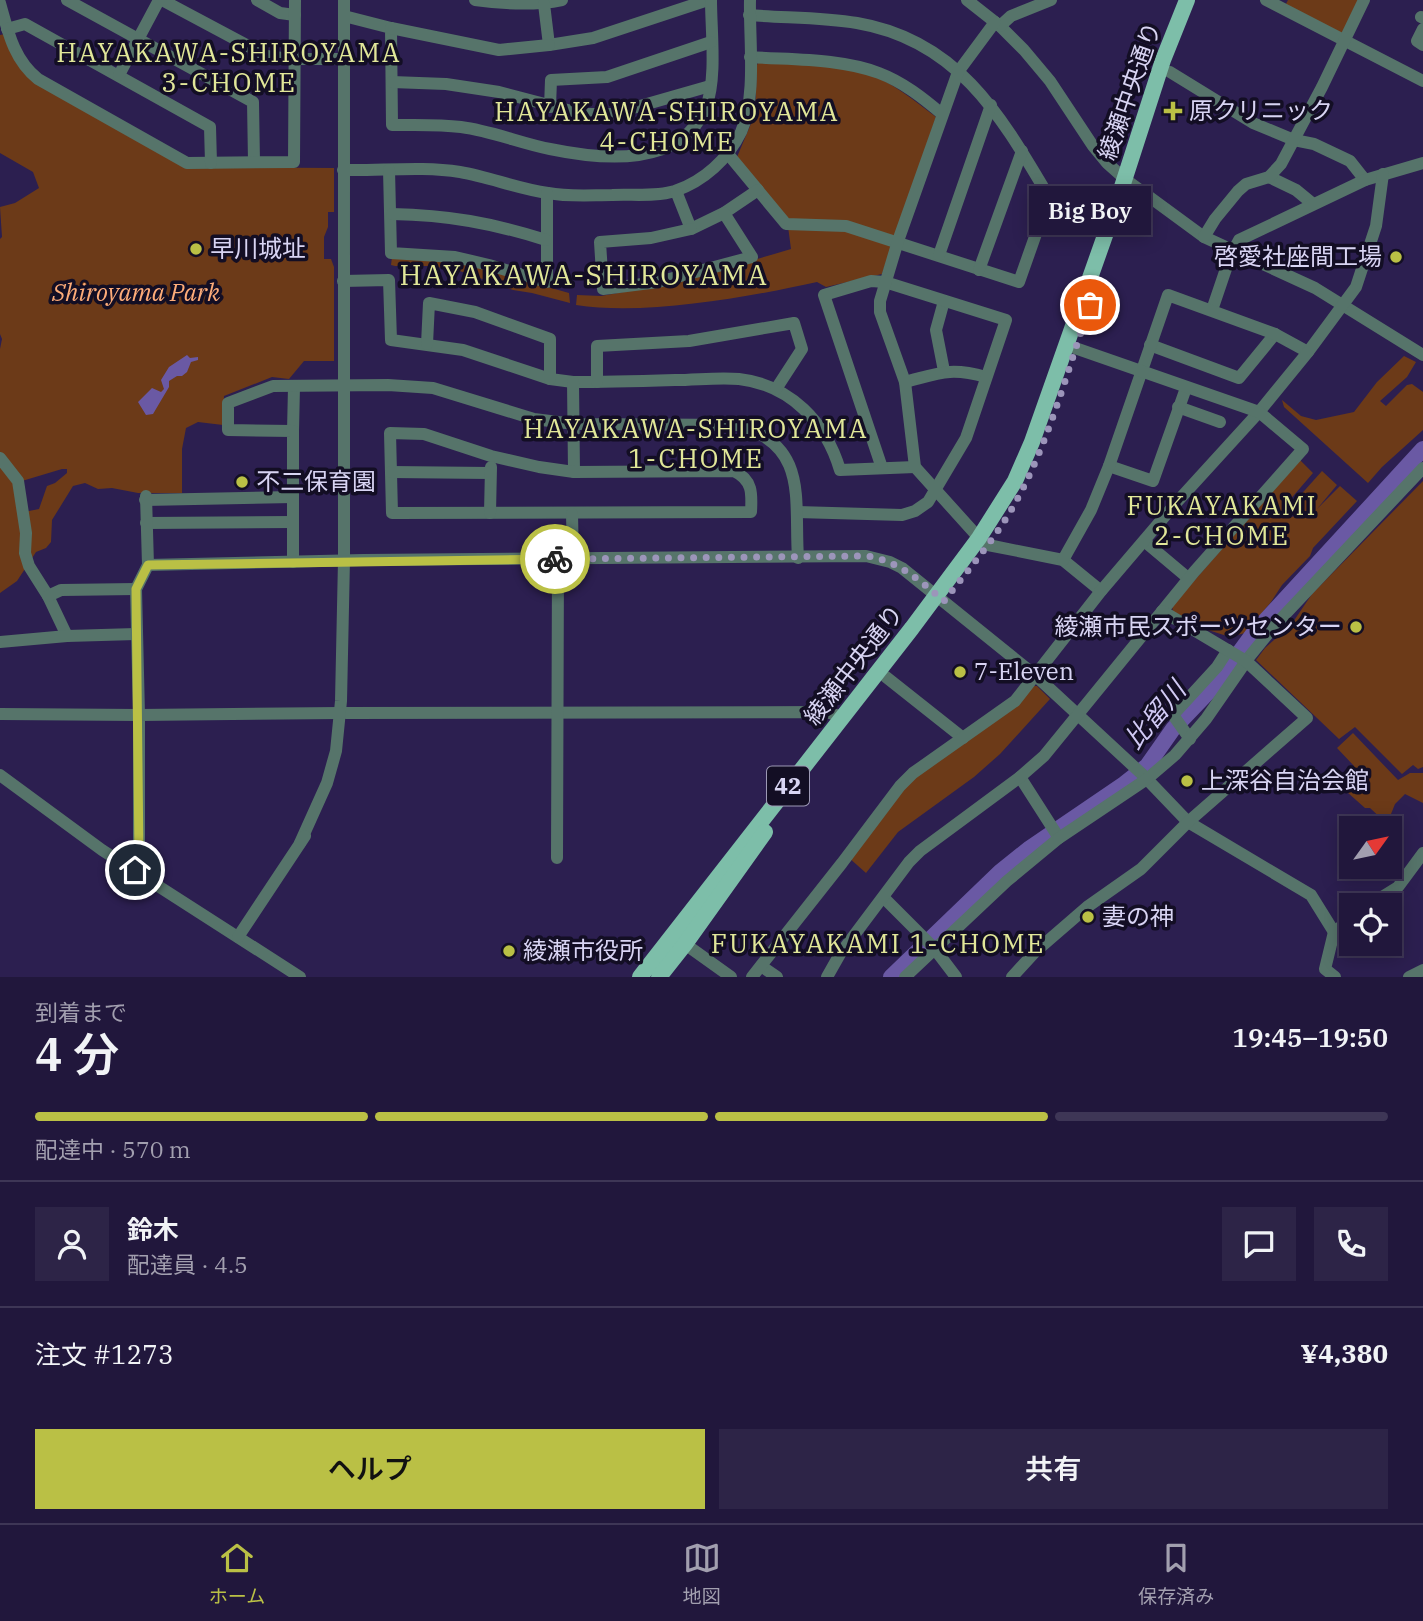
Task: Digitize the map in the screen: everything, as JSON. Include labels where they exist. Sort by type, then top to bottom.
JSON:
[{"type":"main road","name":"綾瀬中央通り","points":[[1128,182],[1163,60],[1187,0]]},
{"type":"main road","name":"綾瀬中央通り","points":[[640,977],[842,717],[984,541],[1006,519],[1031,469],[1128,182],[1199,0]]},
{"type":"main road","name":"綾瀬中央通り","points":[[659,977],[768,827],[886,677],[940,598]]},
{"type":"street","points":[[67,0],[253,102],[254,162]]},
{"type":"street","points":[[119,75],[160,0],[267,56],[295,60],[343,59]]},
{"type":"street","points":[[257,0],[280,13],[295,15]]},
{"type":"street","points":[[0,3],[7,29],[21,62],[38,79],[187,163],[211,163],[294,162],[295,0]]},
{"type":"street","points":[[238,937],[321,814],[334,784],[342,750],[347,669],[344,635],[344,0]]},
{"type":"street","points":[[475,0],[503,4],[544,4],[562,0]]},
{"type":"street","points":[[344,16],[499,50],[593,38],[709,0],[710,86],[706,106],[686,135],[668,148],[643,156],[598,156],[550,149],[460,127],[392,125],[391,27]]},
{"type":"street","points":[[343,170],[460,172],[547,193],[574,196],[677,191],[705,176],[728,154],[742,130],[747,112],[750,0]]},
{"type":"street","points":[[967,0],[998,24],[1044,74],[1093,146],[1128,182],[1204,237],[1345,304],[1423,355]]},
{"type":"street","points":[[1051,0],[998,24],[958,72],[898,241],[885,282],[880,312],[905,382],[915,467],[984,541],[1063,560],[1101,591]]},
{"type":"street","points":[[1266,0],[1423,81]]},
{"type":"street","points":[[1204,237],[1238,191],[1246,184],[1269,177],[1281,164],[1364,0]]},
{"type":"street","points":[[544,4],[549,45]]},
{"type":"street","points":[[728,154],[786,224],[846,226],[1020,282],[1049,197],[991,105],[928,47],[905,36],[856,23],[749,15]]},
{"type":"street","points":[[1422,22],[1417,41],[1423,45]]},
{"type":"street","points":[[7,29],[25,24],[210,127],[211,163]]},
{"type":"street","points":[[550,107],[551,80],[607,77],[711,43]]},
{"type":"street","points":[[750,57],[843,64],[879,72],[910,89],[942,114]]},
{"type":"street","points":[[1170,72],[1252,123],[1294,140],[1314,144],[1350,161],[1365,180]]},
{"type":"street","points":[[392,82],[446,84],[499,92],[583,114],[612,114],[710,86]]},
{"type":"street","points":[[939,255],[991,105]]},
{"type":"street","points":[[979,270],[1022,151]]},
{"type":"street","points":[[1212,310],[1232,251],[1243,237],[1365,180],[1423,163]]},
{"type":"street","points":[[389,170],[391,253],[456,257],[547,282],[547,193]]},
{"type":"street","points":[[752,977],[900,786],[913,773],[1015,701],[1101,591],[1259,412],[1308,352],[1356,287],[1376,226],[1383,174]]},
{"type":"street","points":[[1269,177],[1296,190],[1313,204]]},
{"type":"street","points":[[724,214],[752,257],[658,282],[603,289],[600,242],[652,237],[691,229],[724,214],[758,190]]},
{"type":"street","points":[[677,191],[691,229]]},
{"type":"street","points":[[392,214],[438,215],[466,219],[505,227],[546,240]]},
{"type":"street","points":[[343,281],[389,280],[391,340],[463,350],[550,379],[573,382],[738,379],[776,389],[793,399],[815,421],[834,451],[840,470],[915,467]]},
{"type":"street","points":[[797,512],[902,515],[915,511],[928,502],[966,438],[1006,320],[885,282],[872,281],[824,295],[882,468]]},
{"type":"street","points":[[1063,560],[1091,510],[1109,466],[1168,295],[1275,334],[1308,352]]},
{"type":"street","points":[[944,300],[936,330],[944,372]]},
{"type":"street","points":[[427,344],[429,303],[475,312],[550,339],[550,379]]},
{"type":"street","points":[[597,382],[597,346],[689,341],[794,323],[802,349],[776,389]]},
{"type":"street","points":[[1150,348],[1239,378],[1275,334]]},
{"type":"street","points":[[827,977],[840,954],[920,851],[1044,756],[1188,578],[1303,449],[1259,412],[1186,388],[1075,336]]},
{"type":"street","points":[[905,382],[961,370],[986,377]]},
{"type":"street","points":[[573,382],[574,472]]},
{"type":"street","points":[[293,431],[228,430],[228,403],[272,386],[388,385],[433,388],[534,419],[574,424],[738,425],[753,429],[774,442],[790,462],[796,487],[798,558]]},
{"type":"street","points":[[293,562],[294,387]]},
{"type":"street","points":[[1109,466],[1153,481],[1186,388]]},
{"type":"street","points":[[1178,407],[1220,422]]},
{"type":"street","points":[[390,433],[424,434],[491,456],[574,472],[734,471],[742,475],[752,489],[751,512],[392,513],[390,433]]},
{"type":"street","points":[[490,513],[491,456]]},
{"type":"street","points":[[0,458],[18,481],[27,559],[67,636]]},
{"type":"street","points":[[1190,739],[1172,715],[1217,667],[1276,624],[1423,468]]},
{"type":"street","points":[[391,472],[490,472]]},
{"type":"street","points":[[135,870],[139,857],[136,589],[148,565],[146,498],[293,497]]},
{"type":"street","points":[[572,514],[573,559]]},
{"type":"street","points":[[146,523],[293,522]]},
{"type":"street","points":[[1143,541],[1188,578]]},
{"type":"street","points":[[148,565],[344,560],[878,558],[902,568],[1036,676],[1188,822],[1311,895],[1334,932]]},
{"type":"street","points":[[557,858],[558,559]]},
{"type":"street","points":[[48,596],[61,590],[136,589]]},
{"type":"street","points":[[1012,977],[1035,952],[1087,907],[1146,865],[1188,822],[1307,718],[1236,655],[1162,611]]},
{"type":"street","points":[[0,642],[136,634]]},
{"type":"street","points":[[905,977],[928,942],[1007,881],[1056,833],[1190,739],[1217,703],[1236,655]]},
{"type":"street","points":[[886,677],[963,738]]},
{"type":"street","points":[[0,714],[827,712],[842,717]]},
{"type":"street","points":[[0,775],[81,835],[300,977]]},
{"type":"street","points":[[1020,777],[1056,833]]},
{"type":"street","points":[[1388,893],[1398,887],[1423,853]]},
{"type":"street","points":[[884,898],[928,942],[956,977]]},
{"type":"street","points":[[1326,974],[1334,932],[1339,928]]},
{"type":"street","points":[[685,944],[731,977]]},
{"type":"street","points":[[761,966],[777,977]]},
{"type":"street","points":[[1409,977],[1423,970]]},
{"type":"green space","points":[[1288,0],[1361,0],[1343,34],[1285,6]]},
{"type":"green space","name":"Shiroyama Park","points":[[5,34],[18,63],[187,167],[334,168],[334,212],[328,212],[324,259],[331,259],[334,267],[334,361],[304,361],[289,379],[272,377],[224,396],[223,425],[198,422],[186,428],[182,449],[182,493],[98,489],[85,483],[73,486],[52,520],[51,542],[46,548],[36,552],[17,581],[0,593],[0,207],[15,203],[39,188],[33,172],[0,153],[0,35]],"holes":[[[67,469],[67,473],[47,486],[39,509],[19,513],[22,481]]]},
{"type":"green space","points":[[759,61],[828,65],[867,73],[912,98],[936,117],[882,274],[826,287],[817,282],[665,307],[603,308],[576,305],[577,295],[601,296],[680,282],[791,249],[787,219],[737,157],[755,114]]},
{"type":"green space","points":[[392,257],[467,264],[569,293],[570,303],[513,290],[457,270],[391,265]]},
{"type":"green space","points":[[1404,356],[1416,362],[1407,377],[1380,401],[1386,406],[1407,385],[1412,384],[1423,392],[1423,430],[1368,483],[1284,407],[1282,400],[1301,416],[1316,420],[1354,412],[1377,382]]},
{"type":"green space","points":[[1300,460],[1313,473],[1282,509],[1292,517],[1296,515],[1288,509],[1322,471],[1337,485],[1317,509],[1340,486],[1357,501],[1313,548],[1310,556],[1282,585],[1245,633],[1230,637],[1208,630],[1195,620],[1173,612],[1172,606]]},
{"type":"green space","name":"綾瀬市民スポーツセンター","points":[[1423,481],[1423,767],[1418,769],[1413,765],[1402,774],[1355,727],[1339,739],[1256,660],[1265,648],[1291,625],[1312,594]]},
{"type":"green space","points":[[1033,686],[1037,686],[1050,699],[1000,754],[974,777],[898,832],[866,873],[848,857],[902,788]]},
{"type":"green space","points":[[1353,733],[1398,780],[1410,773],[1423,773],[1423,803],[1405,794],[1395,804],[1390,816],[1379,816],[1370,808],[1365,808],[1338,784],[1354,766],[1337,748]]},
{"type":"shaded area","points":[[187,355],[190,358],[198,357],[198,360],[191,362],[182,376],[169,381],[169,387],[153,414],[146,415],[138,402],[152,388],[161,392],[164,389],[161,380],[169,367]]},
{"type":"waterway","name":"比留川","points":[[891,977],[1000,872],[1147,766],[1173,729],[1217,683],[1253,634],[1423,449]]},
{"type":"way so far","points":[[555,559],[866,556],[902,568],[944,601],[1006,519],[1025,482],[1037,457],[1090,305]]},
{"type":"place","name":"原クリニック","points":[[1173,111]]},
{"type":"place","name":"早川城址","points":[[196,249]]},
{"type":"place","name":"啓愛社座間工場","points":[[1396,257]]},
{"type":"place","name":"Big Boy","points":[[1090,305]]},
{"type":"place","name":"不二保育園","points":[[242,482]]},
{"type":"place","name":"綾瀬市民スポーツセンター","points":[[1356,627]]},
{"type":"place","name":"7-Eleven","points":[[960,672]]},
{"type":"place","name":"上深谷自治会館","points":[[1187,781]]},
{"type":"place","name":"妻の神","points":[[1088,917]]},
{"type":"place","name":"綾瀬市役所","points":[[509,951]]},
{"type":"district","name":"HAYAKAWA-SHIROYAMA 3-CHOME","points":[[229,68]]},
{"type":"district","name":"HAYAKAWA-SHIROYAMA 4-CHOME","points":[[667,127]]},
{"type":"district","name":"HAYAKAWA-SHIROYAMA","points":[[584,275]]},
{"type":"district","name":"HAYAKAWA-SHIROYAMA 1-CHOME","points":[[696,444]]},
{"type":"district","name":"FUKAYAKAMI 2-CHOME","points":[[1222,521]]},
{"type":"district","name":"FUKAYAKAMI 1-CHOME","points":[[878,944]]},
{"type":"route","points":[[135,870],[139,857],[136,589],[148,565],[344,560],[555,559]]}]
